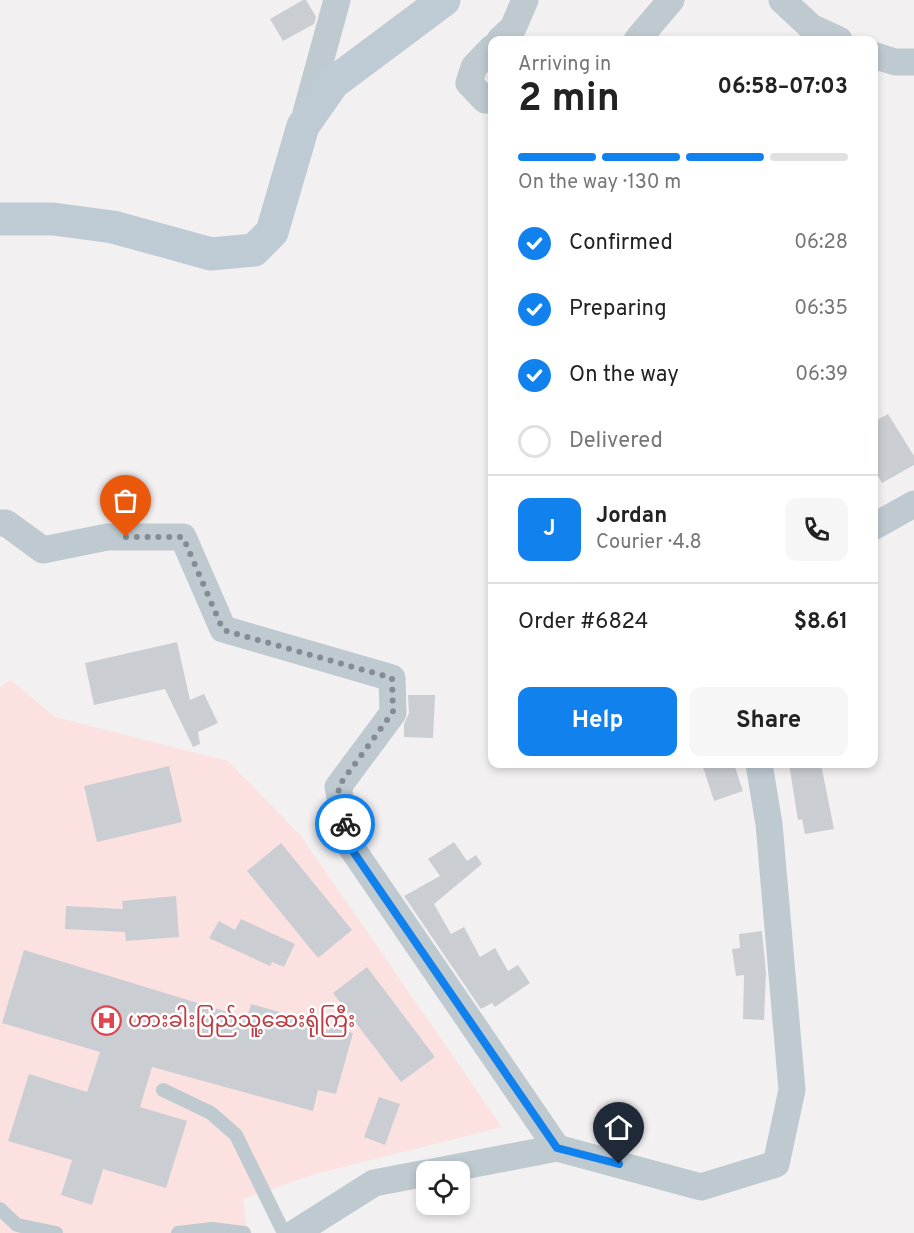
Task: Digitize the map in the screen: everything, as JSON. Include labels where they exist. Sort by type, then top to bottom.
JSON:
[{"type":"street","points":[[0,219],[53,219],[113,227],[211,254],[254,250],[272,232],[337,0]]},
{"type":"street","points":[[303,126],[333,83],[444,0]]},
{"type":"street","points":[[504,36],[513,28],[525,0]]},
{"type":"street","points":[[640,36],[671,0]]},
{"type":"street","points":[[782,0],[811,27],[830,36]]},
{"type":"street","points":[[488,52],[474,67],[469,82],[485,100],[488,100]]},
{"type":"street","points":[[878,57],[895,62],[914,62]]},
{"type":"street","points":[[878,524],[914,504]]},
{"type":"street","points":[[0,523],[6,523],[43,550],[107,537],[183,537],[223,630],[392,678],[393,712],[338,787],[348,844],[557,1148]]},
{"type":"street","points":[[470,1165],[557,1148],[701,1187],[776,1164],[792,1090],[769,824],[760,768]]},
{"type":"street","points":[[296,1233],[374,1183],[416,1175]]},
{"type":"lane","points":[[164,1090],[211,1113],[236,1135],[284,1233]]},
{"type":"lane","points":[[0,1209],[17,1225],[56,1233]]},
{"type":"lane","points":[[178,1233],[212,1229],[244,1233]]},
{"type":"shaded area","points":[[11,680],[55,717],[228,761],[301,836],[502,1127],[315,1174],[243,1199],[247,1233],[0,1233],[0,687]]},
{"type":"building","points":[[306,0],[316,17],[314,24],[283,41],[270,19]]},
{"type":"building","points":[[888,414],[914,456],[914,465],[882,483],[878,476],[878,419]]},
{"type":"building","points":[[177,642],[190,700],[204,694],[218,723],[198,732],[200,744],[193,747],[165,689],[94,705],[85,663]]},
{"type":"building","points":[[408,695],[435,695],[433,738],[404,737],[404,724],[409,713]]},
{"type":"building","points":[[169,766],[182,822],[97,842],[84,786]]},
{"type":"building","points":[[703,768],[735,768],[743,791],[714,801]]},
{"type":"building","points":[[790,768],[822,768],[834,829],[805,834],[802,819],[798,820]]},
{"type":"building","points":[[454,842],[467,861],[476,855],[482,864],[434,904],[451,934],[464,927],[480,957],[495,948],[508,971],[518,965],[530,983],[495,1007],[492,1003],[481,1009],[404,896],[440,876],[428,859]]},
{"type":"building","points":[[281,843],[352,930],[318,958],[247,871]]},
{"type":"building","points":[[176,896],[179,937],[126,941],[125,932],[65,929],[66,906],[123,909],[122,901]]},
{"type":"building","points":[[241,919],[295,944],[284,967],[272,962],[270,966],[209,938],[219,921],[235,930]]},
{"type":"building","points":[[762,931],[766,973],[764,1020],[743,1019],[744,975],[736,976],[732,949],[740,948],[739,934]]},
{"type":"building","points":[[24,950],[247,1018],[251,1004],[353,1033],[336,1094],[318,1090],[313,1111],[152,1067],[140,1107],[187,1121],[166,1188],[103,1169],[92,1205],[61,1195],[72,1160],[8,1141],[29,1074],[87,1092],[100,1052],[2,1023]]},
{"type":"building","points":[[367,967],[435,1057],[401,1082],[333,993]]},
{"type":"building","points":[[379,1097],[400,1104],[385,1145],[364,1137]]},
{"type":"way so far","points":[[126,537],[183,537],[223,630],[392,678],[393,712],[338,787],[345,824]]},
{"type":"place","name":"ဟားခါးပြည်သူ့ဆေးရုံကြီး","points":[[107,1020]]},
{"type":"route","points":[[345,824],[348,844],[557,1148],[619,1164]]}]
